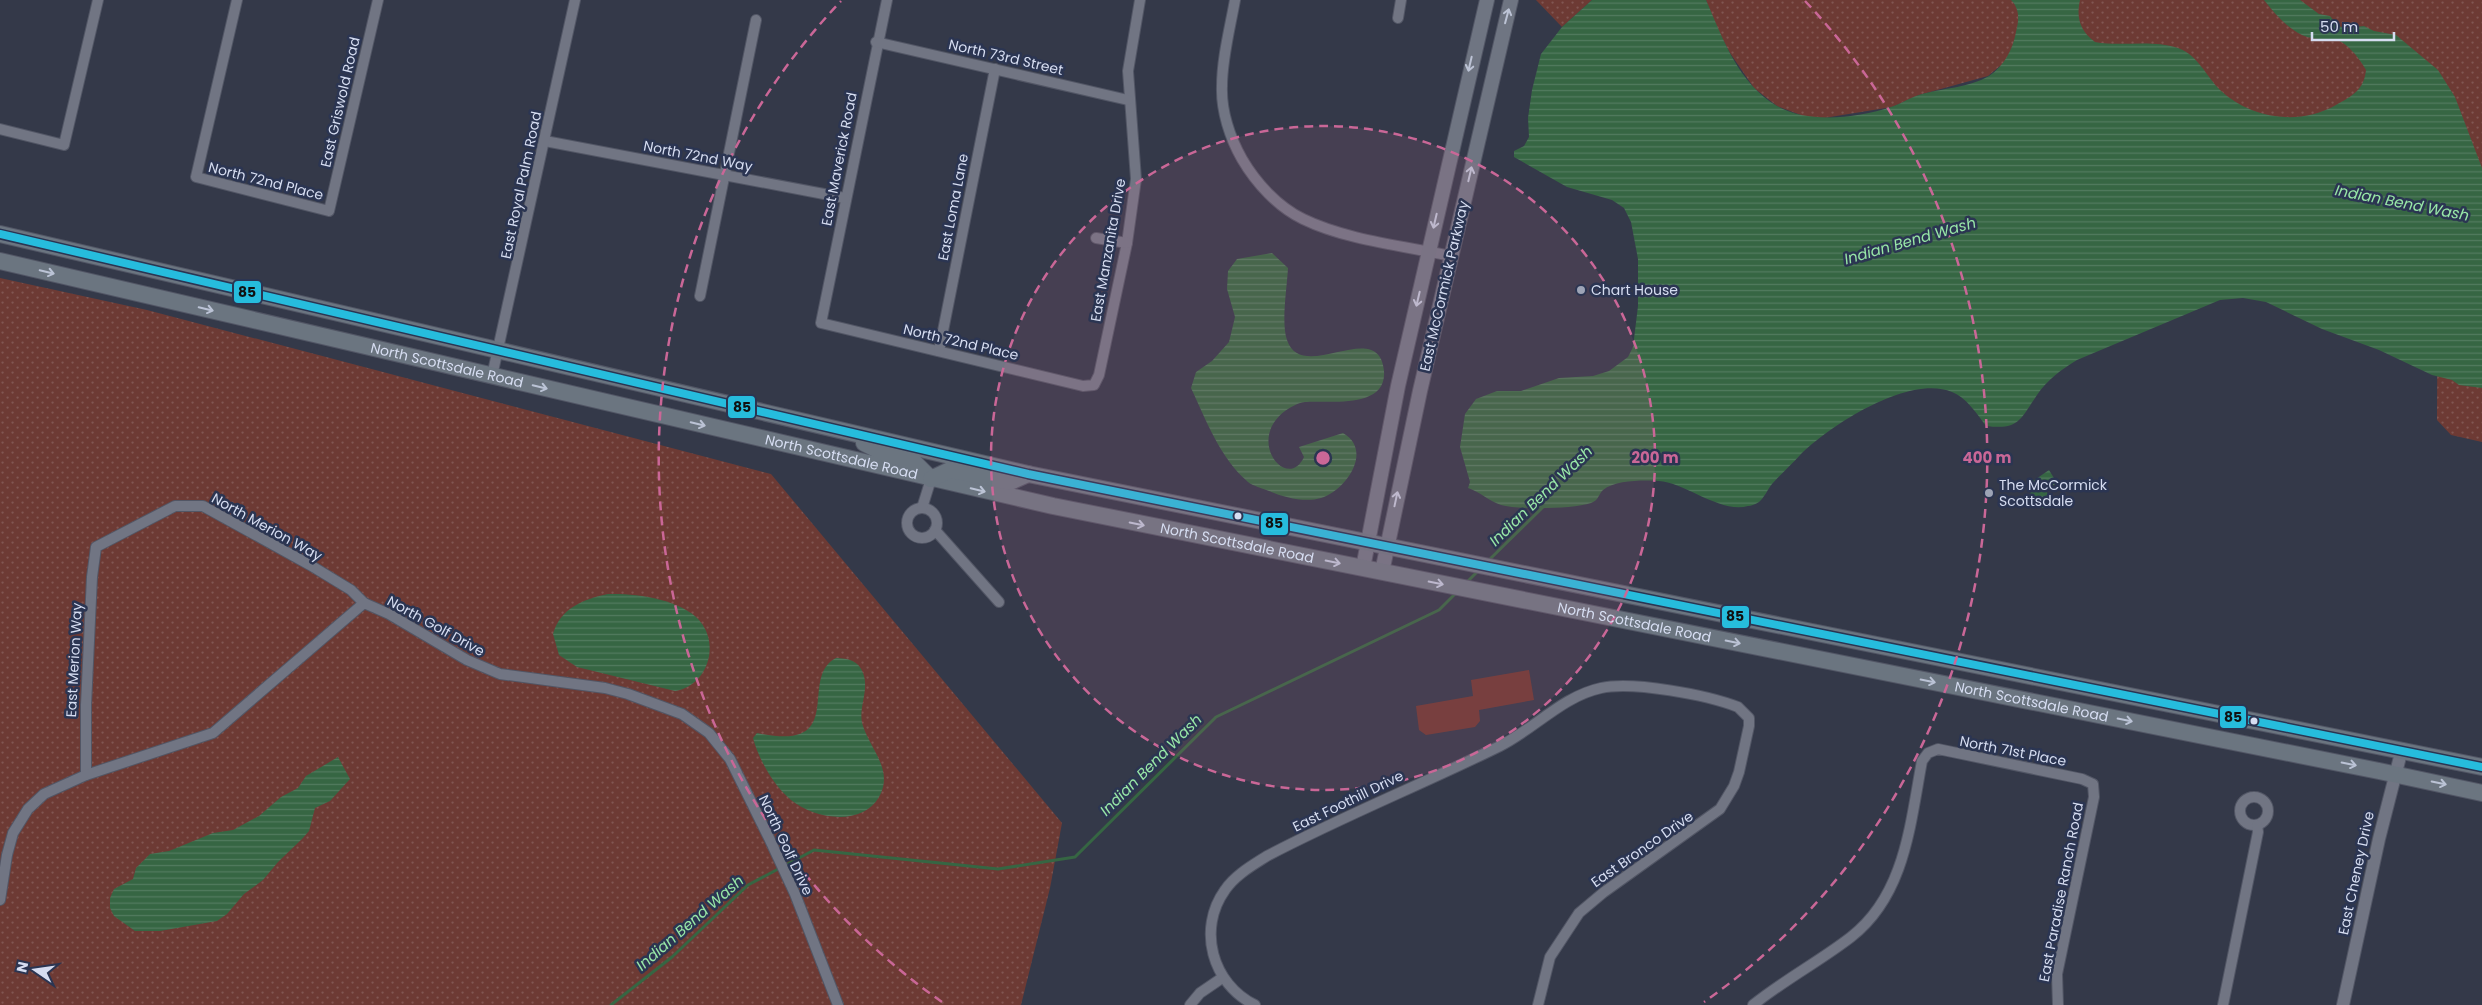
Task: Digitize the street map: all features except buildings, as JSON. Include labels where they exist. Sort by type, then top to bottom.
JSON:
[{"type":"main road","name":"East McCormick Parkway","points":[[1363,568],[1398,386],[1487,0]]},
{"type":"main road","name":"East McCormick Parkway","points":[[1385,573],[1387,547],[1450,256],[1511,0]]},
{"type":"main road","name":"North Scottsdale Road","points":[[0,234],[1028,474],[2482,766]]},
{"type":"main road","name":"North Scottsdale Road","points":[[0,261],[931,479],[1140,524],[2395,774],[2482,793]]},
{"type":"main road","points":[[842,431],[886,454],[913,461],[931,479],[950,470],[1010,482],[1028,474]]},
{"type":"street","points":[[0,130],[64,144],[98,0]]},
{"type":"street","name":"North 72nd Place","points":[[237,0],[196,177],[329,211]]},
{"type":"street","name":"East Griswold Road","points":[[329,211],[378,0]]},
{"type":"street","name":"East Royal Palm Road","points":[[492,376],[575,0]]},
{"type":"street","name":"East Maverick Road","points":[[821,323],[876,42],[886,0]]},
{"type":"street","name":"East Manzanita Drive","points":[[1094,385],[1099,375],[1127,243],[1136,180],[1128,100],[1129,62],[1140,0]]},
{"type":"street","points":[[1235,0],[1224,65],[1223,103],[1233,143],[1256,179],[1284,207],[1302,219],[1359,237],[1450,256]]},
{"type":"street","points":[[1398,18],[1401,0]]},
{"type":"street","points":[[700,296],[756,20]]},
{"type":"street","name":"North 73rd Street","points":[[876,42],[1128,100]]},
{"type":"street","name":"East Loma Lane","points":[[939,351],[995,69]]},
{"type":"street","name":"North 72nd Way","points":[[545,141],[845,198]]},
{"type":"street","points":[[1096,238],[1127,243]]},
{"type":"street","name":"North 72nd Place","points":[[821,323],[1083,386],[1094,385]]},
{"type":"street","points":[[922,508],[931,479]]},
{"type":"street","name":"North Merion Way","points":[[96,547],[175,506],[203,506],[318,570],[351,590],[364,603]]},
{"type":"street","points":[[935,530],[924,538],[914,536],[907,529],[909,515],[917,508],[922,508],[934,515],[936,520],[935,530],[998,602]]},
{"type":"street","name":"East Merion Way","points":[[86,775],[86,705],[92,577],[96,547]]},
{"type":"street","name":"North Golf Drive","points":[[0,900],[7,855],[13,833],[28,809],[44,794],[86,775],[213,733],[364,603],[389,614],[467,660],[500,674],[604,688],[628,694],[682,714],[709,733],[730,760],[769,838],[795,894],[838,1005]]},
{"type":"street","name":"East Foothill Drive","points":[[1222,978],[1212,948],[1211,925],[1214,912],[1226,888],[1249,868],[1306,836],[1500,745],[1584,693],[1611,686],[1648,687],[1730,704],[1745,712]]},
{"type":"street","name":"East Bronco Drive","points":[[1538,1005],[1550,957],[1579,913],[1604,892],[1720,809],[1734,786],[1739,772],[1749,726],[1749,718],[1745,712]]},
{"type":"street","name":"North 71st Place","points":[[1753,1005],[1851,937],[1870,920],[1883,903],[1902,861],[1922,762],[1928,753],[1938,749],[2082,778],[2093,784]]},
{"type":"street","name":"East Cheney Drive","points":[[2343,1005],[2402,749]]},
{"type":"street","name":"East Paradise Ranch Road","points":[[2058,1005],[2056,974],[2094,797],[2093,784]]},
{"type":"street","points":[[2223,1005],[2258,832],[2257,825]]},
{"type":"street","points":[[1190,1005],[1200,994],[1222,978],[1236,993],[1255,1005]]},
{"type":"shaded area","points":[[1536,0],[1592,0],[1562,27]]},
{"type":"shaded area","points":[[1706,0],[2482,0],[2482,442],[2451,435],[2437,420],[2438,233],[2000,66],[1988,76],[1919,95],[1892,107],[1824,118],[1806,117],[1777,106],[1754,88],[1730,53],[1714,23]]},
{"type":"shaded area","points":[[0,278],[147,310],[771,474],[1062,823],[1050,888],[1021,1005],[0,1005]]},
{"type":"shaded area","points":[[1529,670],[1534,700],[1479,710],[1480,721],[1475,727],[1426,735],[1419,730],[1416,706],[1473,696],[1471,680]]},
{"type":"water","points":[[1592,0],[1706,0],[1733,59],[1752,85],[1763,96],[1789,112],[1818,117],[1848,116],[1878,111],[1895,106],[1919,95],[1973,83],[1989,76],[2003,62],[2015,38],[2018,15],[2016,7],[2011,0],[2080,0],[2080,24],[2095,42],[2116,44],[2147,43],[2178,48],[2191,56],[2220,90],[2232,100],[2246,108],[2276,116],[2307,116],[2322,112],[2336,105],[2356,92],[2363,83],[2366,70],[2356,55],[2342,42],[2332,39],[2314,38],[2296,32],[2264,0],[2300,0],[2319,14],[2330,16],[2338,26],[2346,28],[2364,26],[2374,31],[2396,35],[2438,70],[2455,97],[2482,168],[2482,388],[2459,385],[2452,380],[2432,375],[2379,350],[2322,329],[2266,302],[2243,298],[2220,300],[2077,360],[2050,380],[2022,417],[2012,425],[1986,426],[1971,406],[1957,394],[1934,388],[1914,390],[1872,405],[1814,442],[1772,484],[1761,500],[1752,505],[1726,506],[1669,483],[1630,481],[1608,487],[1603,490],[1594,502],[1582,505],[1559,508],[1533,508],[1501,505],[1468,488],[1470,482],[1460,447],[1465,414],[1476,399],[1497,391],[1521,391],[1559,378],[1593,376],[1609,371],[1628,357],[1633,347],[1638,306],[1638,259],[1631,222],[1624,208],[1612,200],[1567,187],[1514,157],[1514,151],[1524,146],[1529,137],[1528,118],[1532,90],[1541,54],[1562,27]]},
{"type":"water","points":[[1272,253],[1288,268],[1284,324],[1287,340],[1295,352],[1308,356],[1355,349],[1369,349],[1379,356],[1384,371],[1382,383],[1376,392],[1366,397],[1340,402],[1299,403],[1285,411],[1274,423],[1269,436],[1269,448],[1280,466],[1289,469],[1297,466],[1304,457],[1299,447],[1343,433],[1352,441],[1356,450],[1353,470],[1339,487],[1321,498],[1301,500],[1287,497],[1248,482],[1229,462],[1208,425],[1191,388],[1196,372],[1212,361],[1229,342],[1235,317],[1227,289],[1228,271],[1237,259]]},
{"type":"water","points":[[2049,470],[2057,483],[2045,490],[2054,501],[2044,508],[2028,505],[2033,481]]},
{"type":"water","points":[[608,594],[644,596],[669,602],[691,613],[699,620],[706,630],[710,652],[702,673],[695,681],[686,688],[675,691],[577,667],[559,655],[553,634],[561,617],[582,602]]},
{"type":"water","points":[[836,658],[856,663],[863,673],[865,686],[861,713],[863,726],[880,761],[884,778],[879,797],[871,807],[861,813],[837,817],[812,812],[791,800],[779,788],[768,772],[753,738],[757,733],[785,736],[803,733],[813,723],[817,710],[820,681],[825,668]]},
{"type":"water","points":[[338,757],[350,779],[330,801],[315,808],[309,831],[263,880],[244,894],[227,914],[217,921],[160,931],[135,931],[114,916],[110,908],[110,898],[114,889],[133,879],[136,868],[150,854],[169,851],[213,833],[233,830],[259,816],[281,797],[298,788],[306,776]]},
{"type":"waterway","name":"Indian Bend Wash","points":[[1488,561],[1544,506]]},
{"type":"waterway","name":"Indian Bend Wash","points":[[1467,582],[1478,571]]},
{"type":"waterway","name":"Indian Bend Wash","points":[[611,1005],[672,957],[748,885],[814,850],[998,869],[1075,857],[1216,717],[1439,610],[1457,592]]},
{"type":"transit line","name":"85","points":[[0,234],[1028,474],[2482,767]]},
{"type":"place","name":"Chart House","points":[[1581,290]]},
{"type":"place","name":"The McCormick Scottsdale","points":[[1989,493]]}]
